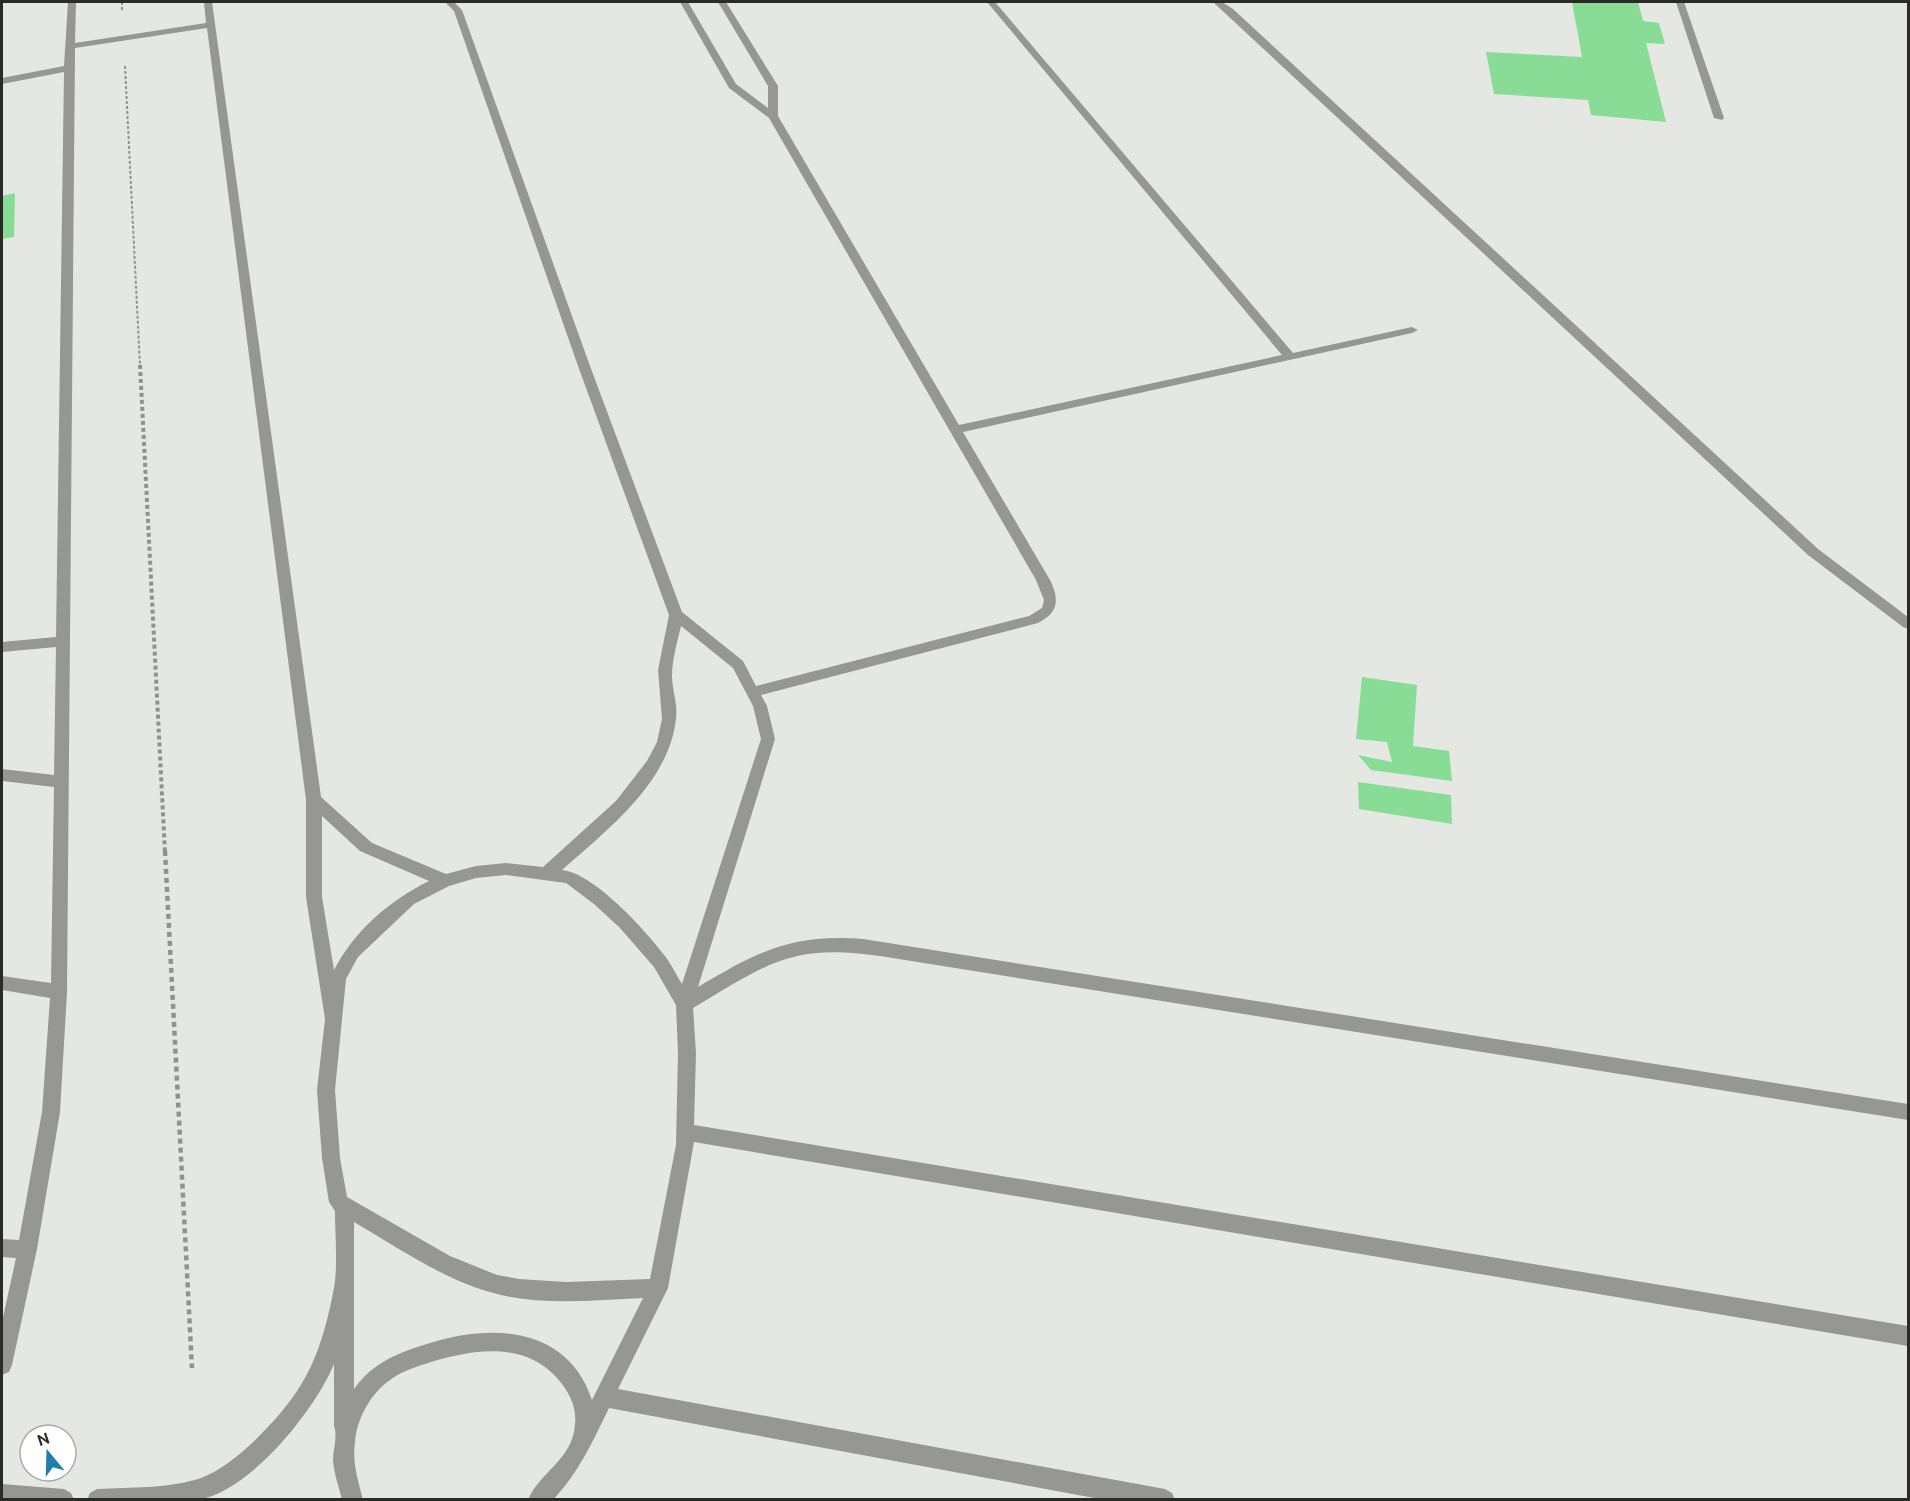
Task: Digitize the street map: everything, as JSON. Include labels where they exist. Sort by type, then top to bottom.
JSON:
[{"type":"street","points":[[2,1365],[27,1249],[51,1112],[59,992],[69,68],[72,2]]},
{"type":"street","points":[[208,2],[314,800],[314,897],[333,1017]]},
{"type":"street","points":[[449,2],[458,10],[584,366],[676,615],[665,676],[669,720],[662,746],[650,771],[634,792],[588,838],[546,873]]},
{"type":"street","points":[[684,2],[732,86],[773,116],[1045,583],[1051,598],[1048,609],[1040,617],[1025,623],[753,692]]},
{"type":"street","points":[[722,2],[773,86],[773,116]]},
{"type":"street","points":[[991,2],[1290,357]]},
{"type":"street","points":[[1217,2],[1230,11],[1813,552],[1908,624]]},
{"type":"street","points":[[1680,2],[1719,118]]},
{"type":"street","points":[[70,46],[211,25]]},
{"type":"street","points":[[2,81],[69,68]]},
{"type":"street","points":[[956,430],[1412,330]]},
{"type":"street","points":[[538,1500],[571,1462],[658,1288],[685,1145],[687,1053],[684,1004],[768,739],[760,706],[738,664],[676,615]]},
{"type":"street","points":[[2,647],[63,641]]},
{"type":"street","points":[[2,775],[60,782]]},
{"type":"street","points":[[314,800],[366,847],[445,881]]},
{"type":"street","points":[[658,1288],[568,1291],[518,1288],[478,1279],[344,1207],[338,1202],[331,1158],[326,1090],[338,979],[352,952],[408,899],[445,881],[476,872],[506,869],[570,877],[613,911],[660,962],[684,1004]]},
{"type":"street","points":[[684,1004],[777,953],[819,945],[878,948],[1908,1112]]},
{"type":"street","points":[[2,983],[59,992]]},
{"type":"street","points":[[685,1132],[1908,1336]]},
{"type":"street","points":[[344,1207],[344,1462],[353,1500]]},
{"type":"street","points":[[2,1248],[27,1249]]},
{"type":"street","points":[[96,1500],[170,1495],[200,1487],[214,1482],[262,1449],[295,1413],[325,1362],[344,1290]]},
{"type":"street","points":[[344,1462],[347,1426],[357,1403],[378,1377],[404,1361],[442,1349],[483,1341],[517,1343],[550,1358],[572,1378],[585,1409],[582,1441]]},
{"type":"street","points":[[605,1397],[1165,1500]]},
{"type":"street","points":[[2,1495],[64,1500]]},
{"type":"path","points":[[125,55],[192,1368]]},
{"type":"building","points":[[1572,2],[1638,2],[1643,21],[1659,23],[1665,44],[1646,43],[1666,122],[1591,115],[1588,100],[1494,94],[1486,52],[1582,57]]},
{"type":"building","points":[[15,193],[14,237],[2,239],[2,196]]},
{"type":"building","points":[[1362,677],[1417,685],[1413,746],[1449,751],[1452,781],[1371,770],[1358,755],[1392,762],[1387,742],[1356,739]]},
{"type":"building","points":[[1358,782],[1451,795],[1452,824],[1359,809]]}]
